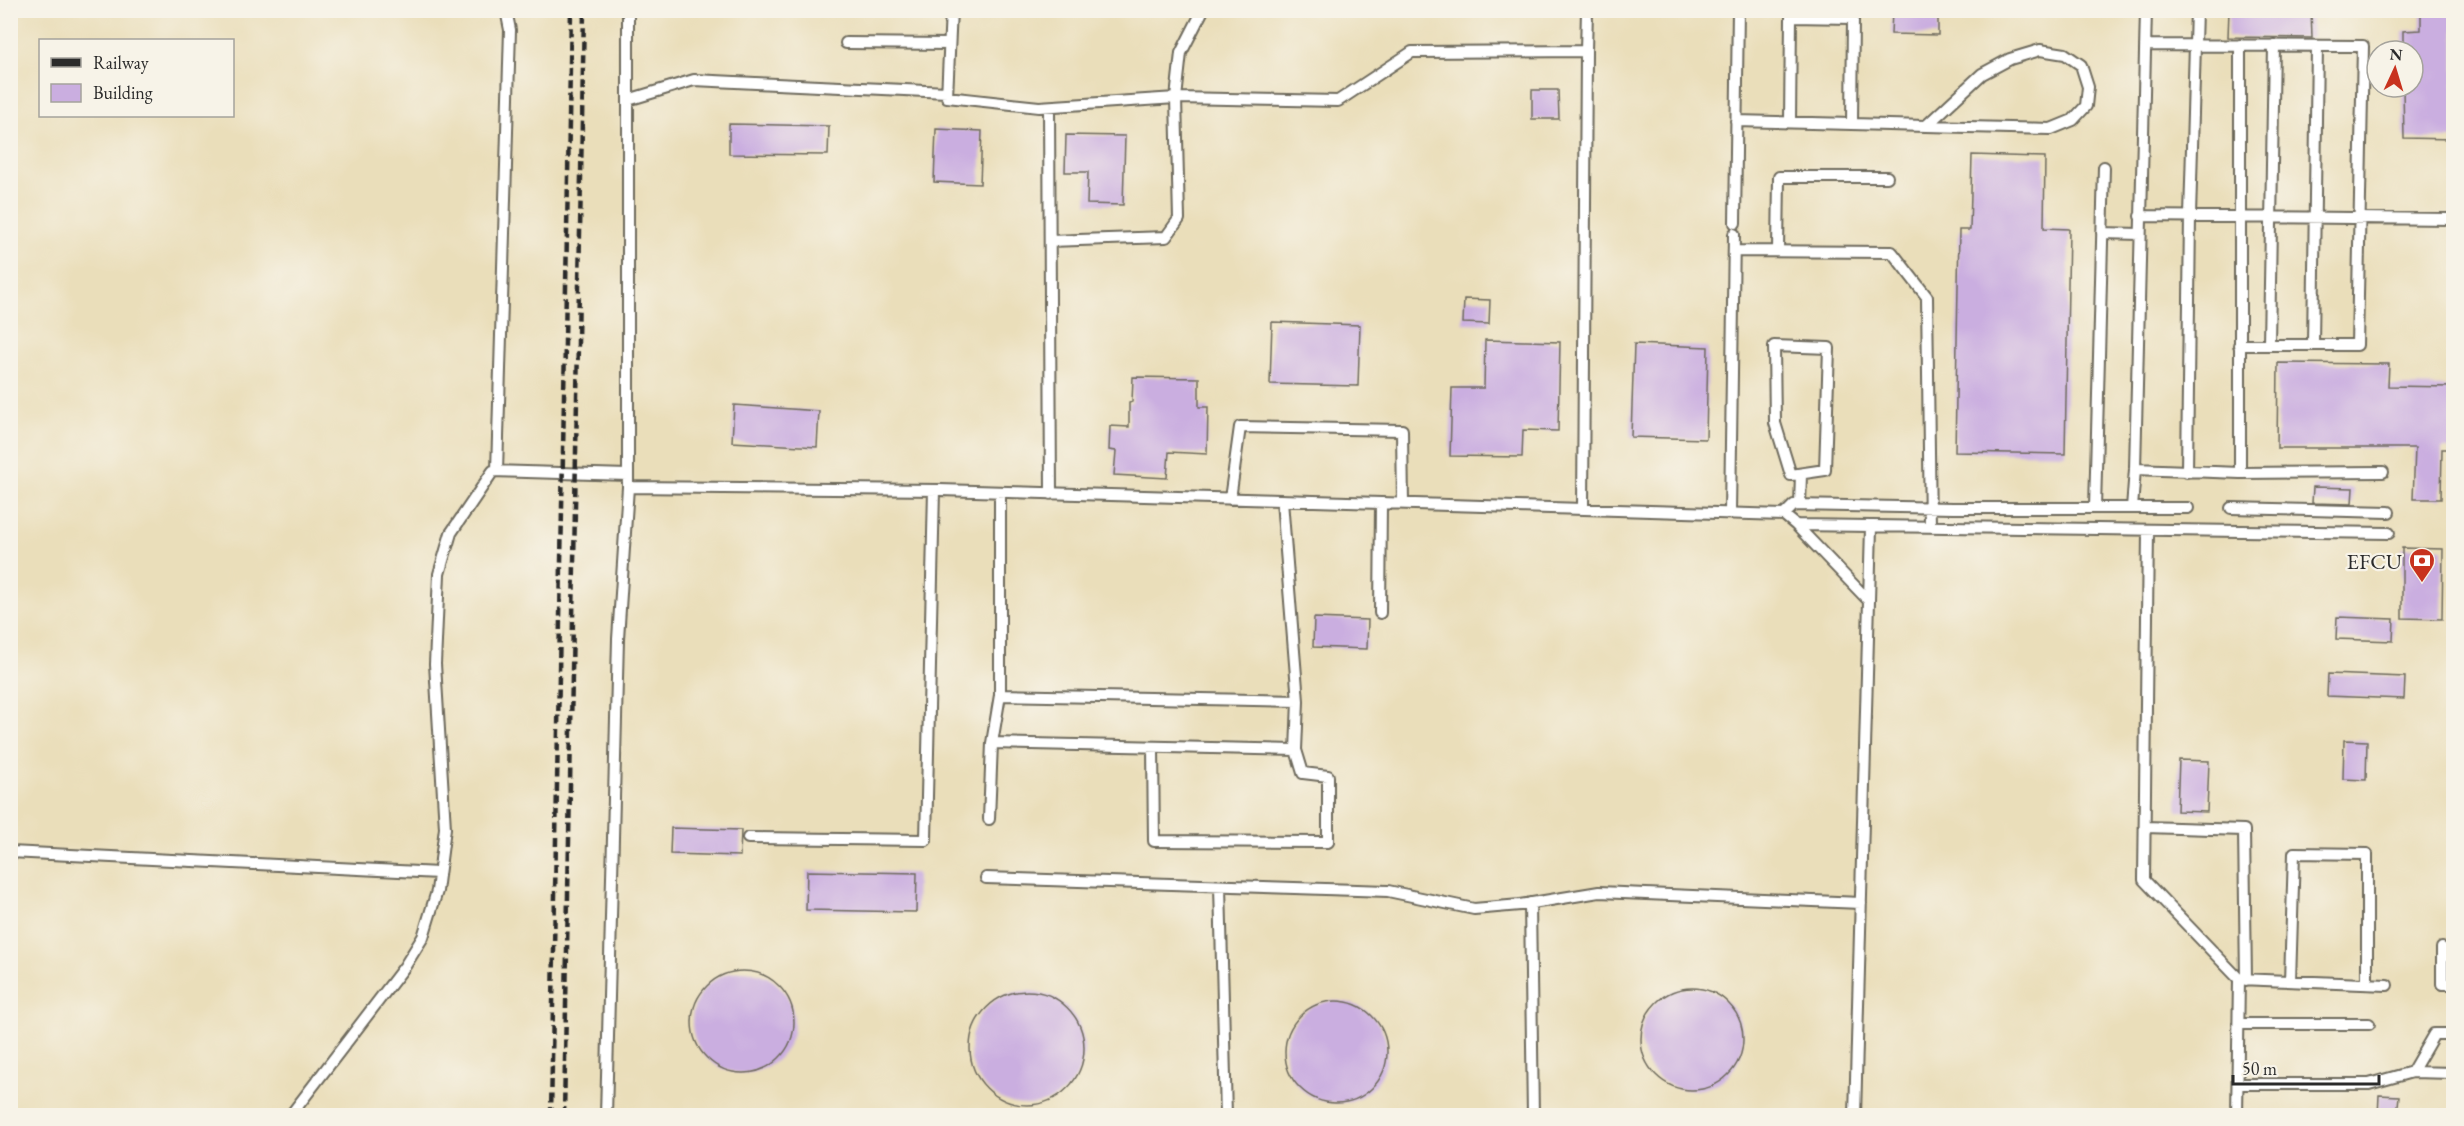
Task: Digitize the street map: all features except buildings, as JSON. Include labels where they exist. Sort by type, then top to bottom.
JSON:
[{"type":"lane","points":[[497,471],[510,30],[506,10]]},
{"type":"lane","points":[[606,1116],[618,639],[628,487],[628,10]]},
{"type":"lane","points":[[951,10],[947,97],[1049,106],[1176,98],[1338,100],[1412,52],[1586,51]]},
{"type":"lane","points":[[1050,241],[1166,237],[1179,219],[1176,98],[1181,53],[1203,10]]},
{"type":"lane","points":[[1583,509],[1587,10]]},
{"type":"lane","points":[[1735,223],[1738,10]]},
{"type":"lane","points":[[2132,508],[2135,469],[2146,10]]},
{"type":"lane","points":[[2187,472],[2190,216],[2196,10]]},
{"type":"lane","points":[[1790,122],[1791,16],[1843,17],[1853,18],[1852,124]]},
{"type":"lane","points":[[846,43],[949,44]]},
{"type":"lane","points":[[2145,45],[2363,46],[2357,345],[2239,345]]},
{"type":"lane","points":[[2240,45],[2240,473]]},
{"type":"lane","points":[[2269,344],[2273,217],[2274,45]]},
{"type":"lane","points":[[2313,345],[2317,46]]},
{"type":"lane","points":[[1736,121],[1790,122],[1926,126],[2051,129],[2073,120],[2086,106],[2088,87],[2081,65],[2065,54],[2040,50],[2010,59],[1982,74],[1926,126]]},
{"type":"lane","points":[[628,100],[694,80],[947,92]]},
{"type":"lane","points":[[1049,106],[1051,494]]},
{"type":"lane","points":[[2095,508],[2104,167]]},
{"type":"lane","points":[[1778,251],[1779,177],[1887,177]]},
{"type":"lane","points":[[2140,216],[2454,219]]},
{"type":"lane","points":[[2102,233],[2140,234]]},
{"type":"lane","points":[[1730,513],[1734,234]]},
{"type":"lane","points":[[1734,251],[1892,252],[1928,297],[1930,528]]},
{"type":"lane","points":[[1774,346],[1829,348],[1825,470],[1801,474],[1791,475],[1775,423],[1774,346]]},
{"type":"lane","points":[[1230,499],[1240,427],[1402,430],[1403,504]]},
{"type":"lane","points":[[2135,469],[2240,473],[2383,472]]},
{"type":"lane","points":[[290,1116],[405,966],[423,937],[437,891],[445,828],[435,664],[439,573],[451,533],[493,471],[628,475]]},
{"type":"lane","points":[[1800,506],[1801,474]]},
{"type":"lane","points":[[628,487],[934,490],[1784,515],[1869,601]]},
{"type":"lane","points":[[748,838],[926,840],[934,490]]},
{"type":"lane","points":[[989,819],[992,743],[1000,695],[1000,492]]},
{"type":"lane","points":[[1153,747],[1154,841],[1328,842],[1328,776],[1303,773],[1296,750],[1298,701],[1282,501]]},
{"type":"lane","points":[[1380,613],[1381,504]]},
{"type":"lane","points":[[1784,515],[1794,505],[1930,508],[2188,508]]},
{"type":"lane","points":[[2231,508],[2390,512]]},
{"type":"lane","points":[[1796,525],[2389,533]]},
{"type":"lane","points":[[1855,1116],[1871,526]]},
{"type":"lane","points":[[2148,531],[2144,880],[2243,979],[2387,984]]},
{"type":"lane","points":[[1000,695],[1298,701]]},
{"type":"lane","points":[[992,743],[1296,750]]},
{"type":"lane","points":[[2145,827],[2244,830],[2243,979],[2239,1024],[2237,1116]]},
{"type":"lane","points":[[10,852],[439,873]]},
{"type":"lane","points":[[2290,981],[2294,853],[2367,854],[2367,984]]},
{"type":"lane","points":[[986,878],[1388,891],[1474,909],[1599,892],[1861,903]]},
{"type":"lane","points":[[1220,886],[1226,1116]]},
{"type":"lane","points":[[1530,903],[1533,1116]]},
{"type":"lane","points":[[2442,948],[2442,984],[2454,984]]},
{"type":"lane","points":[[2239,1024],[2369,1024]]},
{"type":"lane","points":[[2412,1072],[2434,1034],[2454,1034]]},
{"type":"lane","points":[[2238,1084],[2369,1084],[2412,1072],[2454,1073]]},
{"type":"railway","points":[[551,1116],[571,10]]},
{"type":"railway","points":[[564,1116],[584,10]]},
{"type":"place","name":"EFCU","points":[[2422,584]]}]
